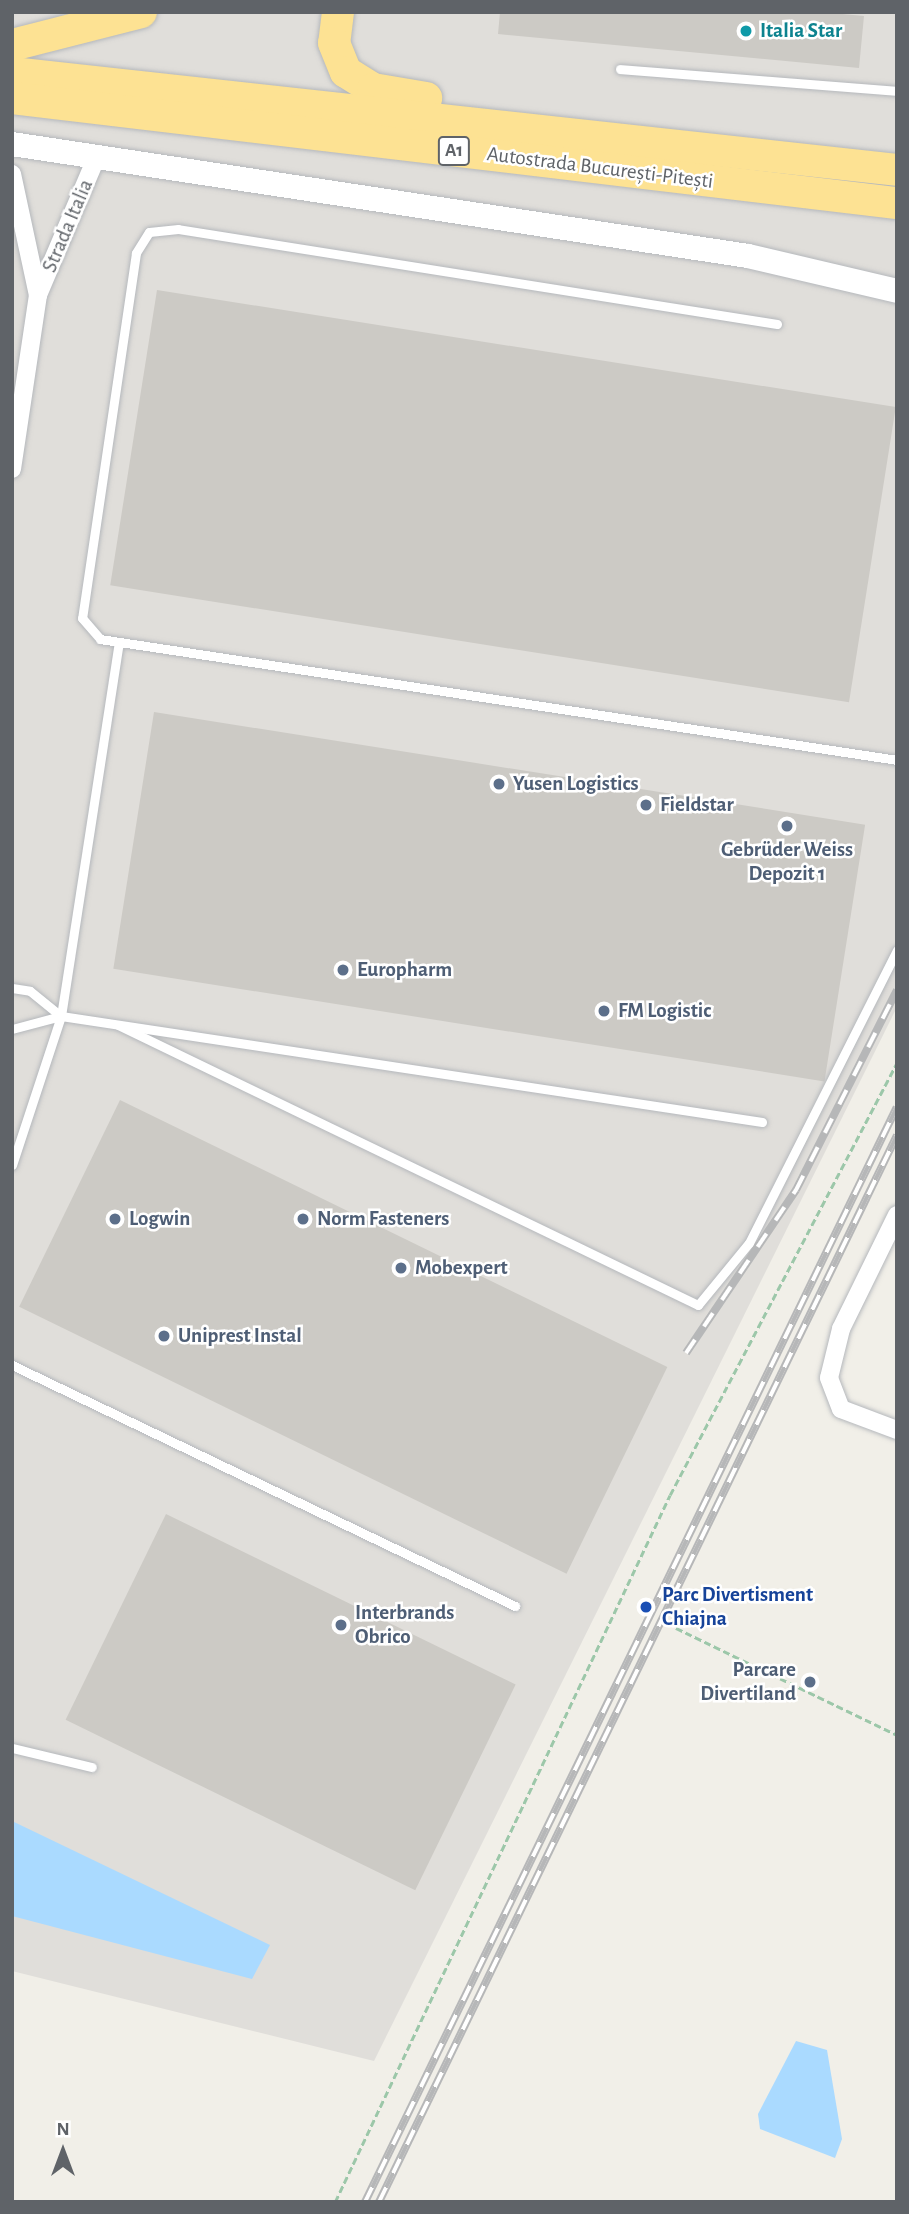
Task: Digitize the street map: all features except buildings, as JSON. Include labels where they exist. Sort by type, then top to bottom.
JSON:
[{"type":"highway","points":[[12,45],[141,12]]},
{"type":"highway","points":[[338,12],[337,57],[352,77],[373,89],[897,164]]},
{"type":"highway","name":"Autostrada București-Pitești","points":[[12,73],[897,170]]},
{"type":"highway","name":"Autostrada București-Pitești","points":[[12,99],[897,203]]},
{"type":"main road","points":[[12,144],[747,256],[897,291]]},
{"type":"street","name":"Strada Italia","points":[[13,462],[38,295],[97,156]]},
{"type":"street","name":"Strada Italia","points":[[12,174],[38,295]]},
{"type":"street","points":[[897,1215],[841,1329],[829,1378],[841,1409],[897,1430]]},
{"type":"lane","points":[[620,69],[897,91]]},
{"type":"lane","points":[[777,324],[178,229],[149,232],[136,253],[82,608],[91,635],[119,642],[897,760]]},
{"type":"lane","points":[[12,1165],[61,1016],[119,642]]},
{"type":"lane","points":[[118,1025],[698,1306],[749,1243],[897,950]]},
{"type":"lane","points":[[12,988],[30,991],[61,1016]]},
{"type":"lane","points":[[12,1029],[61,1016],[762,1122]]},
{"type":"lane","points":[[12,1366],[515,1606]]},
{"type":"lane","points":[[12,1748],[92,1767]]},
{"type":"path","points":[[335,2202],[652,1532],[897,1063]]},
{"type":"path","points":[[676,1628],[897,1735]]},
{"type":"shaded area","points":[[12,12],[897,12],[897,1007],[374,2061],[12,1971]]},
{"type":"water","points":[[12,1821],[270,1945],[252,1979],[12,1916]]},
{"type":"water","points":[[796,2041],[827,2050],[842,2139],[835,2158],[760,2129],[758,2114]]},
{"type":"railway","points":[[686,1353],[796,1190],[897,990]]},
{"type":"railway","points":[[365,2202],[897,1107]]},
{"type":"railway","points":[[379,2202],[897,1135]]},
{"type":"place","name":"Italia Star","points":[[746,31]]},
{"type":"place","name":"Yusen Logistics","points":[[499,784]]},
{"type":"place","name":"Fieldstar","points":[[646,805]]},
{"type":"place","name":"Gebrüder Weiss Depozit 1","points":[[787,826]]},
{"type":"place","name":"Europharm","points":[[343,970]]},
{"type":"place","name":"FM Logistic","points":[[604,1011]]},
{"type":"place","name":"Logwin","points":[[115,1219]]},
{"type":"place","name":"Norm Fasteners","points":[[303,1219]]},
{"type":"place","name":"Mobexpert","points":[[401,1268]]},
{"type":"place","name":"Uniprest Instal","points":[[164,1336]]},
{"type":"place","name":"Parc Divertisment Chiajna","points":[[646,1607]]},
{"type":"place","name":"Interbrands Obrico","points":[[341,1625]]},
{"type":"place","name":"Parcare Divertiland","points":[[810,1682]]}]
